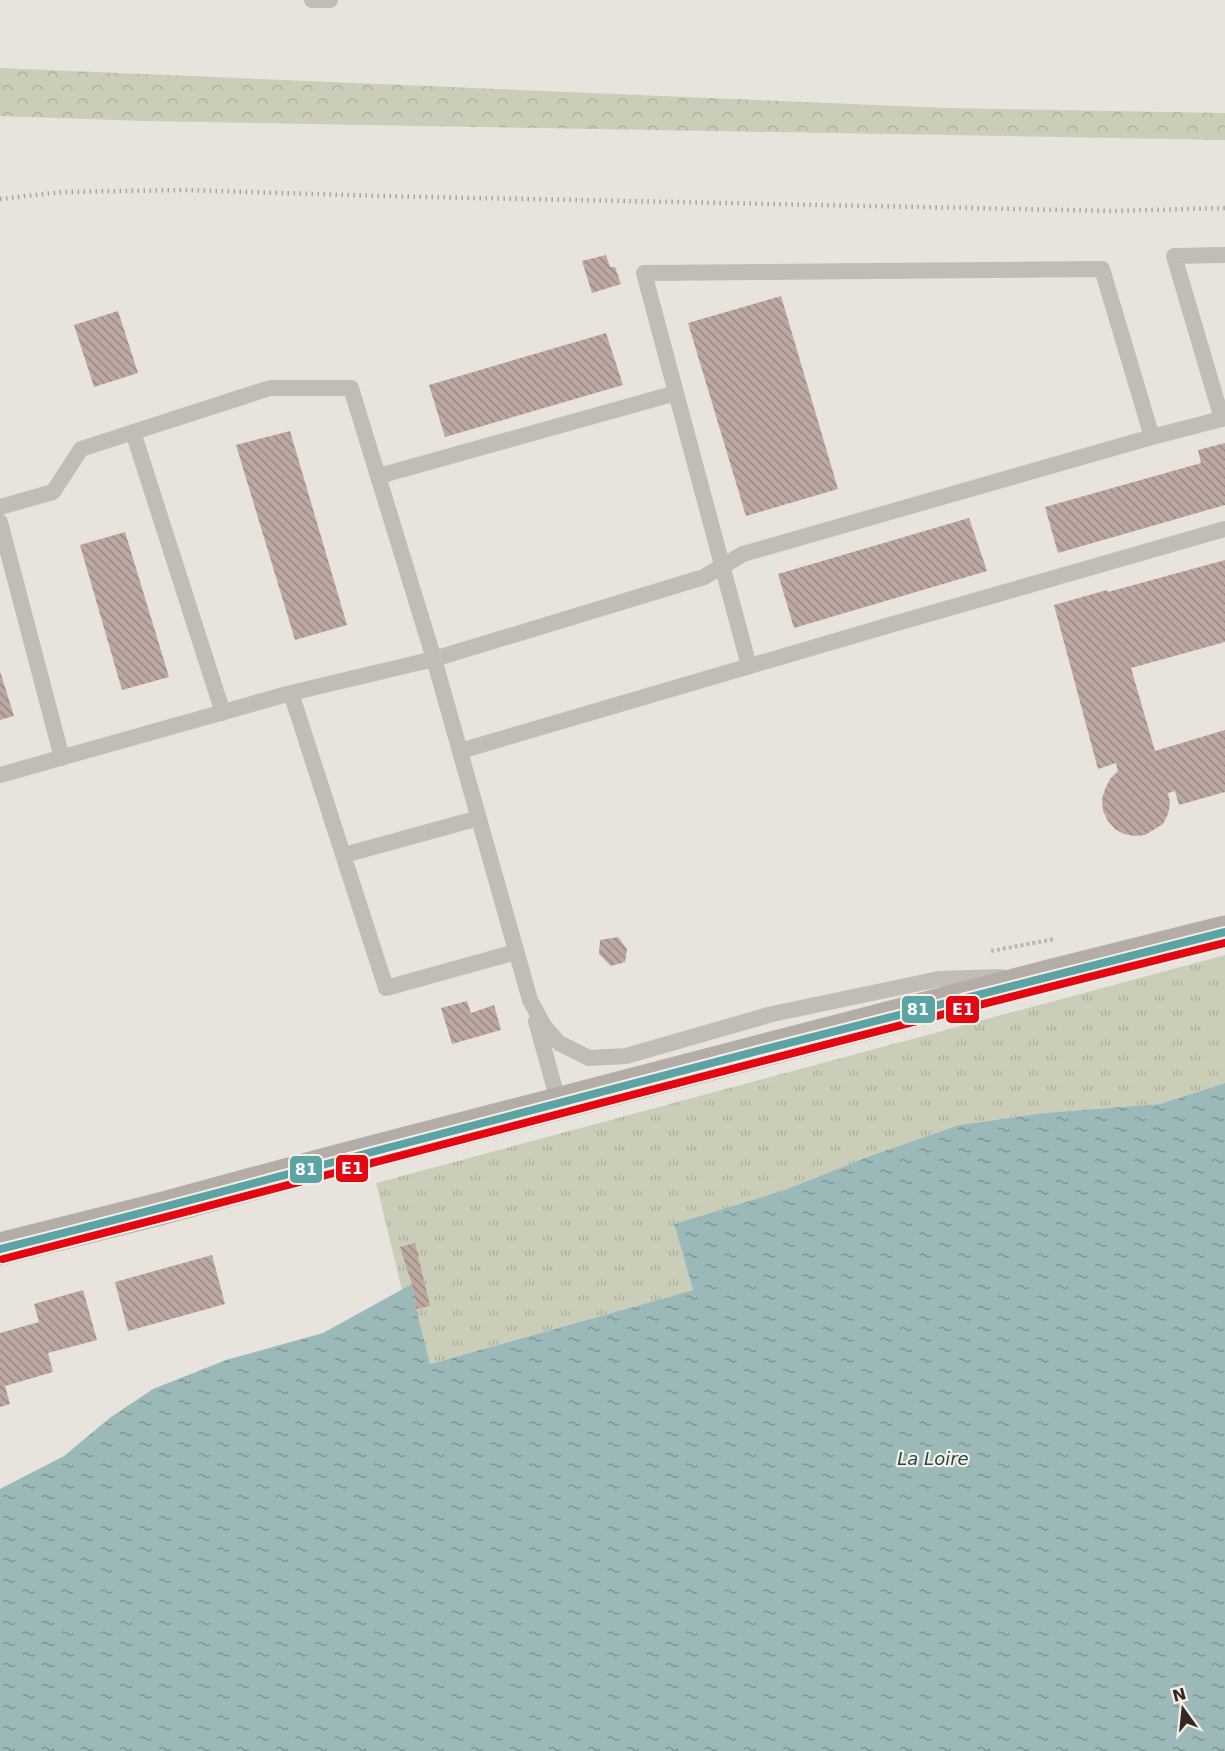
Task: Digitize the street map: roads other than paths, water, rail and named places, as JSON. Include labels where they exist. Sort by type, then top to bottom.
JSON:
[{"type":"main road","points":[[0,1249],[1225,932]]},
{"type":"lane","points":[[312,0],[330,0]]},
{"type":"lane","points":[[0,775],[291,693],[434,659],[704,577],[743,554],[1152,437],[1224,419],[1174,256],[1225,255]]},
{"type":"lane","points":[[749,666],[644,273],[1102,269],[1152,437]]},
{"type":"lane","points":[[0,507],[53,492],[81,449],[270,388],[351,388],[434,659],[559,1104]]},
{"type":"lane","points":[[379,476],[676,393]]},
{"type":"lane","points":[[133,432],[223,713]]},
{"type":"lane","points":[[0,522],[63,758]]},
{"type":"lane","points":[[460,751],[1225,529]]},
{"type":"lane","points":[[291,693],[386,988],[516,952]]},
{"type":"lane","points":[[344,855],[479,818]]},
{"type":"lane","points":[[528,994],[544,1026],[559,1043],[589,1058],[617,1057],[772,1014],[939,979],[1053,975]]},
{"type":"water","name":"La Loire","points":[[1225,1083],[1225,1751],[0,1751],[0,1489],[64,1456],[111,1417],[153,1389],[226,1360],[323,1333],[412,1284],[430,1364],[693,1290],[674,1224],[782,1191],[870,1156],[959,1125],[1044,1113],[1160,1104]]},
{"type":"railway","points":[[0,199],[62,192],[184,190],[1115,211],[1225,208]]}]
